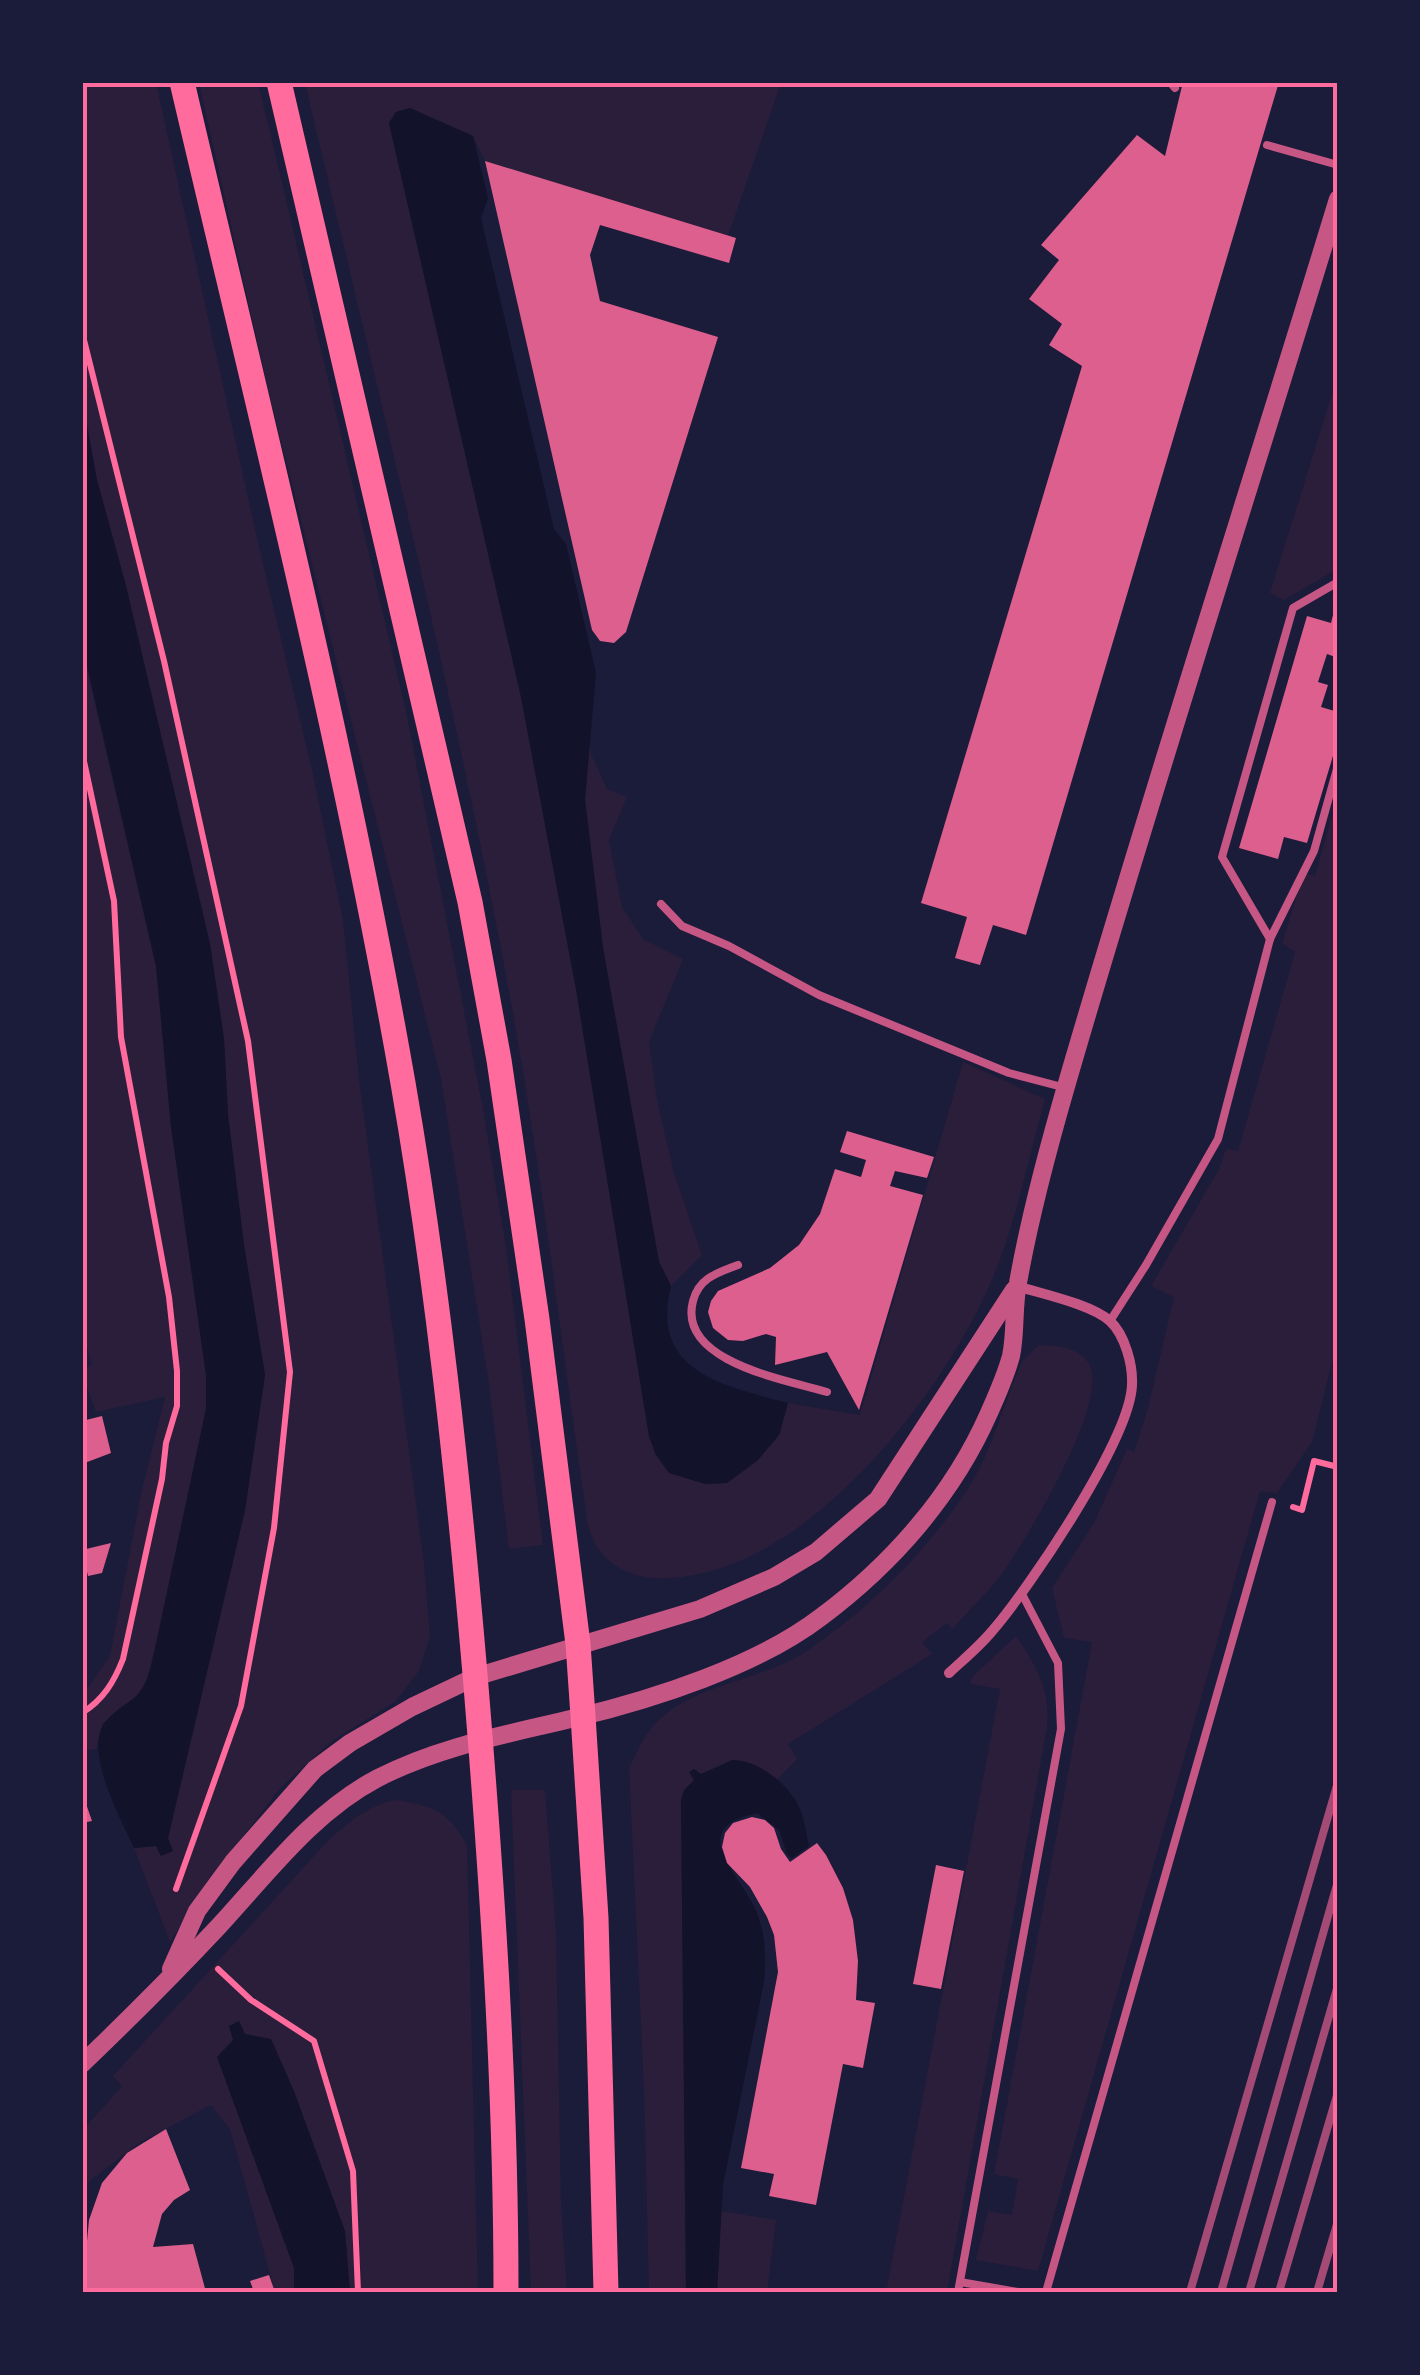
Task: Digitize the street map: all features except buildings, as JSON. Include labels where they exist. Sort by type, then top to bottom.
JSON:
[{"type":"main road","points":[[182,82],[308,620],[370,910],[403,1084],[445,1366],[482,1739],[495,1945],[506,2292]]},
{"type":"main road","points":[[279,82],[470,902],[499,1060],[538,1319],[584,1716],[597,1936],[606,2292]]},
{"type":"street","points":[[82,2064],[163,1986],[192,1942],[331,1808],[390,1772],[482,1739],[584,1716],[762,1655],[823,1616],[880,1568],[915,1531],[948,1486],[988,1416],[1011,1354],[1017,1286],[1066,1088],[1338,199]]},
{"type":"street","points":[[192,1942],[196,1912],[233,1862],[315,1769],[350,1743],[412,1707],[475,1678],[700,1609],[774,1577],[816,1552],[878,1499],[1017,1286]]},
{"type":"street","points":[[949,1673],[991,1633],[1022,1594],[1086,1493],[1121,1426],[1132,1386],[1126,1344],[1110,1321],[1017,1286]]},
{"type":"lane","points":[[1266,145],[1338,165]]},
{"type":"lane","points":[[1270,939],[1222,857],[1293,608],[1338,582]]},
{"type":"lane","points":[[1110,1321],[1218,1139],[1270,939],[1314,852],[1338,765]]},
{"type":"lane","points":[[661,904],[682,926],[729,946],[819,995],[1009,1073],[1066,1088]]},
{"type":"lane","points":[[738,1266],[710,1275],[696,1290],[690,1310],[697,1333],[714,1352],[737,1365],[827,1392]]},
{"type":"lane","points":[[1046,2292],[1272,1502]]},
{"type":"lane","points":[[1018,2292],[959,2287],[1061,1729],[1058,1663],[1022,1594]]},
{"type":"path","points":[[82,332],[164,662],[248,1041],[290,1372],[274,1528],[241,1706],[170,1905],[192,1942],[251,2000],[314,2041],[353,2171],[358,2292]]},
{"type":"path","points":[[82,752],[114,901],[122,1037],[169,1297],[177,1406],[166,1443],[162,1479],[123,1659],[116,1678],[98,1703],[82,1713]]},
{"type":"path","points":[[1272,1502],[1302,1510],[1314,1461],[1338,1467]]},
{"type":"shaded area","points":[[82,83],[156,83],[313,774],[343,920],[359,1079],[424,1563],[430,1636],[419,1671],[396,1701],[331,1742],[280,1788],[203,1890],[170,1942],[134,1848],[157,1846],[168,1838],[245,1510],[265,1375],[244,1245],[228,1115],[224,1039],[210,944],[126,586],[97,480],[83,399]]},
{"type":"shaded area","points":[[199,83],[258,83],[272,140],[407,716],[483,1109],[507,1254],[543,1545],[509,1549],[488,1378],[441,1079],[267,385]]},
{"type":"shaded area","points":[[305,83],[781,83],[727,239],[485,161],[473,136],[410,108],[396,112],[389,123],[521,697],[576,989],[649,1436],[656,1455],[757,1461],[779,1435],[788,1403],[860,1415],[963,1062],[1045,1099],[1000,1260],[979,1308],[913,1413],[870,1463],[824,1507],[774,1543],[722,1568],[669,1578],[630,1573],[608,1560],[588,1526],[530,1117],[485,868],[411,530]]},
{"type":"shaded area","points":[[410,108],[473,136],[488,198],[481,218],[554,529],[566,544],[596,673],[585,800],[603,948],[659,1262],[671,1286],[667,1315],[671,1338],[681,1356],[697,1370],[740,1390],[788,1403],[779,1435],[757,1461],[727,1483],[705,1484],[669,1473],[649,1436],[576,989],[521,697],[389,123],[396,112]]},
{"type":"shaded area","points":[[1337,378],[1337,569],[1284,600],[1270,593]]},
{"type":"shaded area","points":[[82,399],[97,480],[126,586],[210,944],[224,1039],[228,1115],[244,1245],[265,1375],[245,1510],[168,1838],[173,1851],[161,1856],[156,1846],[134,1848],[106,1783],[98,1747],[107,1720],[138,1694],[151,1667],[206,1409],[206,1375],[171,1126],[156,966],[83,648]]},
{"type":"shaded area","points":[[82,648],[156,966],[171,1126],[206,1375],[206,1409],[144,1690],[103,1723],[96,1749],[83,1751],[83,1695],[110,1656],[141,1494],[165,1397],[96,1412],[83,1376],[83,1370],[92,1364],[82,1331]]},
{"type":"shaded area","points":[[589,736],[591,754],[607,789],[627,797],[609,840],[622,907],[643,939],[683,959],[649,1042],[657,1100],[674,1173],[702,1255],[671,1286],[659,1262],[603,948],[585,800]]},
{"type":"shaded area","points":[[1337,798],[1338,1338],[1312,1442],[1277,1493],[1260,1491],[1038,2271],[976,2260],[988,2211],[1012,2215],[1018,2179],[994,2174],[1092,1642],[1064,1638],[1052,1588],[1094,1523],[1127,1449],[1134,1452],[1174,1297],[1151,1286],[1219,1169],[1226,1149],[1238,1151],[1295,952],[1282,943],[1304,873],[1315,876]]},
{"type":"shaded area","points":[[1039,1345],[1073,1350],[1084,1357],[1093,1380],[1089,1405],[1047,1500],[998,1579],[952,1629],[947,1623],[922,1642],[932,1654],[788,1744],[797,1759],[777,1780],[752,1768],[723,1767],[698,1777],[681,1800],[686,2292],[649,2292],[629,1768],[644,1738],[680,1704],[808,1650],[854,1616],[896,1576],[969,1487],[1023,1360]]},
{"type":"shaded area","points":[[1016,1636],[1040,1679],[1047,1702],[1047,1727],[947,2292],[886,2292],[1000,1689],[970,1684],[972,1677]]},
{"type":"shaded area","points":[[732,1760],[761,1768],[786,1788],[800,1809],[809,1846],[792,1858],[779,1830],[757,1813],[735,1820],[724,1830],[720,1841],[723,1854],[760,1922],[765,1947],[764,1982],[723,2185],[717,2292],[686,2292],[681,1800],[694,1780],[689,1772],[694,1769],[701,1774]]},
{"type":"shaded area","points":[[511,1790],[545,1790],[556,1932],[561,2204],[567,2292],[531,2292]]},
{"type":"shaded area","points":[[396,1800],[446,1817],[467,1845],[478,2292],[350,2292],[345,2231],[294,2268],[294,2292],[275,2292],[230,2129],[211,2105],[139,2143],[83,2186],[83,2130],[122,2086],[113,2076],[324,1845],[357,1817]]},
{"type":"shaded area","points":[[239,2021],[245,2034],[271,2039],[294,2091],[345,2231],[350,2292],[294,2292],[294,2268],[217,2057],[233,2040],[229,2026]]},
{"type":"shaded area","points":[[721,2211],[776,2220],[767,2292],[717,2292]]},
{"type":"railway","points":[[1190,2292],[1338,1782]]},
{"type":"railway","points":[[1221,2292],[1338,1881]]},
{"type":"railway","points":[[1249,2292],[1338,1985]]},
{"type":"railway","points":[[1279,2292],[1338,2092]]},
{"type":"railway","points":[[1317,2292],[1338,2221]]}]
